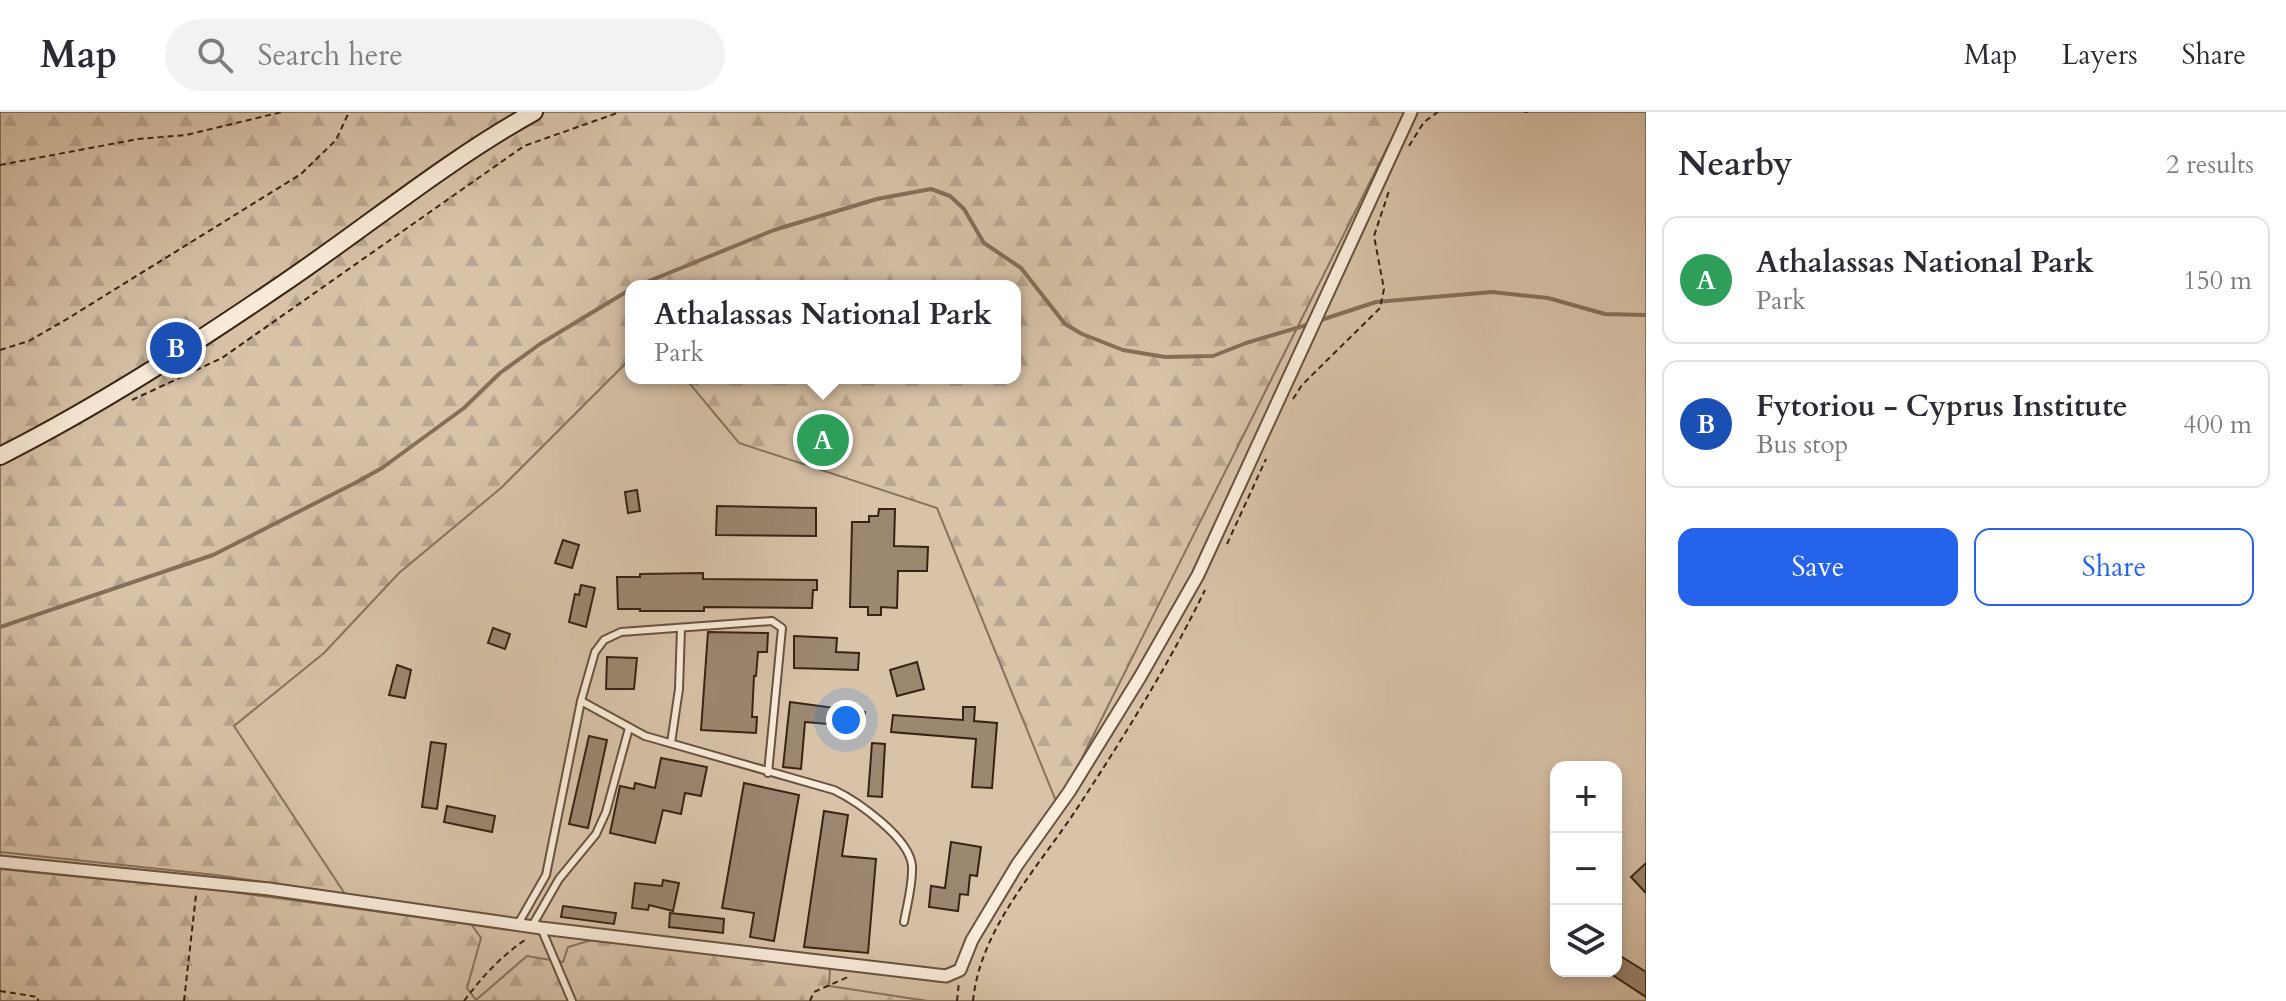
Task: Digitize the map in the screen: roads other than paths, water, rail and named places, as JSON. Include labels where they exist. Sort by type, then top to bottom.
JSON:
[{"type":"main road","points":[[0,456],[157,366],[285,283],[487,139],[534,112]]},
{"type":"street","points":[[0,862],[197,881],[536,928],[946,976],[960,970],[972,940],[1009,877],[1077,780],[1198,575],[1411,112]]},
{"type":"lane","points":[[518,924],[546,875],[581,701],[595,652],[604,640],[621,632],[772,621],[782,628],[768,773]]},
{"type":"lane","points":[[671,743],[679,689],[681,628]]},
{"type":"lane","points":[[581,701],[645,736],[834,790],[852,798],[904,843],[912,865],[904,922]]},
{"type":"lane","points":[[572,1001],[536,928],[559,879],[596,834],[606,812],[629,728]]},
{"type":"lane","points":[[546,875],[559,879]]},
{"type":"waterway","points":[[652,280],[774,230],[877,199],[931,189],[950,196],[964,209],[984,243],[1021,268],[1065,324],[1123,350],[1165,357],[1213,356],[1310,324]]},
{"type":"waterway","points":[[1318,321],[1376,302],[1492,292],[1548,298],[1605,314],[1646,315]]},
{"type":"waterway","points":[[0,627],[213,555],[357,482],[382,468],[464,408],[500,373],[540,344],[625,293]]},
{"type":"place","name":"Fytoriou - Cyprus Institute","points":[[176,348]]},
{"type":"place","name":"Athalassas National Park","points":[[823,440]]}]
